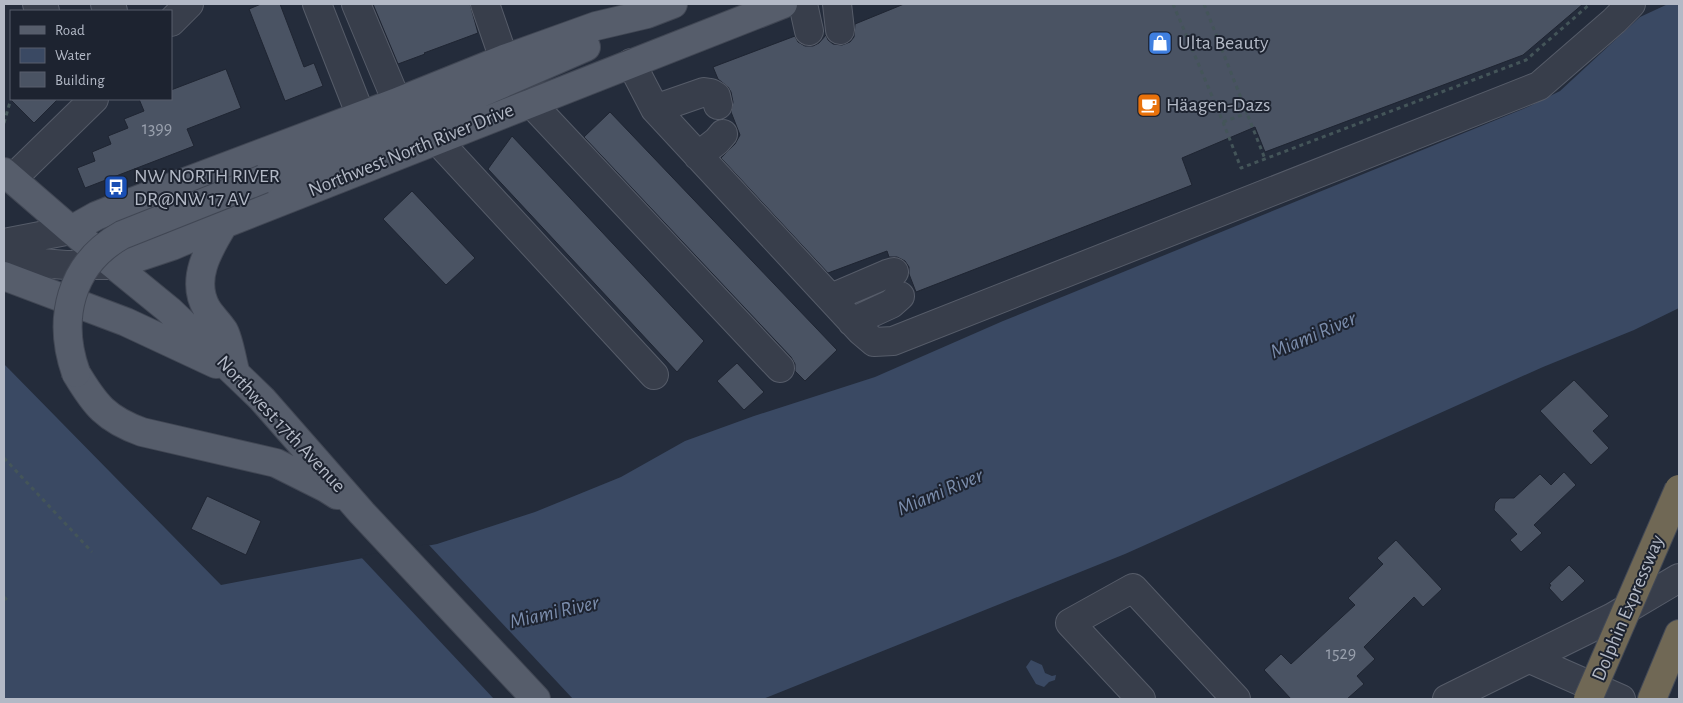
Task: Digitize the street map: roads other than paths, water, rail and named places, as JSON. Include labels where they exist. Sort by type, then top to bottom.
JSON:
[{"type":"highway","name":"Dolphin Expressway","points":[[1588,699],[1679,489]]},
{"type":"highway","points":[[1652,699],[1679,634]]},
{"type":"main road","points":[[71,230],[111,210],[361,116],[504,59],[645,9],[673,4]]},
{"type":"main road","name":"Northwest North River Drive","points":[[115,265],[172,246],[783,4]]},
{"type":"main road","points":[[362,513],[326,488],[276,463],[142,432],[124,426],[109,416],[90,396],[76,373],[68,341],[67,318],[77,282],[88,263],[112,241],[122,235],[549,64],[597,41],[645,9]]},
{"type":"main road","name":"Northwest 17th Avenue","points":[[8,176],[175,315],[235,373],[266,404],[362,513],[536,699]]},
{"type":"main road","points":[[224,224],[210,246],[205,259],[201,273],[200,288],[206,307],[224,331],[235,373]]},
{"type":"main road","points":[[4,276],[126,322],[235,373]]},
{"type":"street","points":[[172,21],[189,4]]},
{"type":"street","points":[[317,4],[361,116]]},
{"type":"street","points":[[356,4],[396,102]]},
{"type":"street","points":[[485,4],[504,59]]},
{"type":"street","points":[[803,4],[809,31]]},
{"type":"street","points":[[631,63],[655,109],[852,322],[874,342],[893,342],[1539,86],[1631,4]]},
{"type":"street","points":[[655,109],[704,92],[716,96],[718,105]]},
{"type":"street","points":[[8,176],[93,100]]},
{"type":"street","points":[[530,103],[780,368]]},
{"type":"street","points":[[698,156],[723,134]]},
{"type":"street","points":[[437,140],[654,375]]},
{"type":"street","points":[[4,243],[71,230]]},
{"type":"street","name":"Northwest North River Drive","points":[[4,260],[66,265],[115,265]]},
{"type":"street","points":[[831,298],[887,274],[897,284],[891,304],[852,322]]},
{"type":"street","points":[[1447,699],[1613,617],[1679,578]]},
{"type":"street","points":[[1141,699],[1070,623],[1132,588],[1236,699]]},
{"type":"street","points":[[1530,659],[1621,699]]},
{"type":"water","name":"Miami River","points":[[1668,4],[1679,4],[1679,308],[1634,330],[1543,367],[1125,554],[763,699],[4,699],[4,364],[221,585],[437,544],[535,512],[621,477],[685,441],[754,416],[875,377],[1003,321],[1530,106],[1560,91],[1640,17]]},
{"type":"water","points":[[1031,660],[1042,665],[1045,673],[1052,676],[1056,675],[1055,680],[1049,682],[1044,687],[1036,684],[1026,667]]},
{"type":"place","name":"Ulta Beauty","points":[[1160,43]]},
{"type":"place","name":"Häagen-Dazs","points":[[1149,105]]},
{"type":"place","name":"NW NORTH RIVER DR@NW 17 AV","points":[[116,187]]}]
